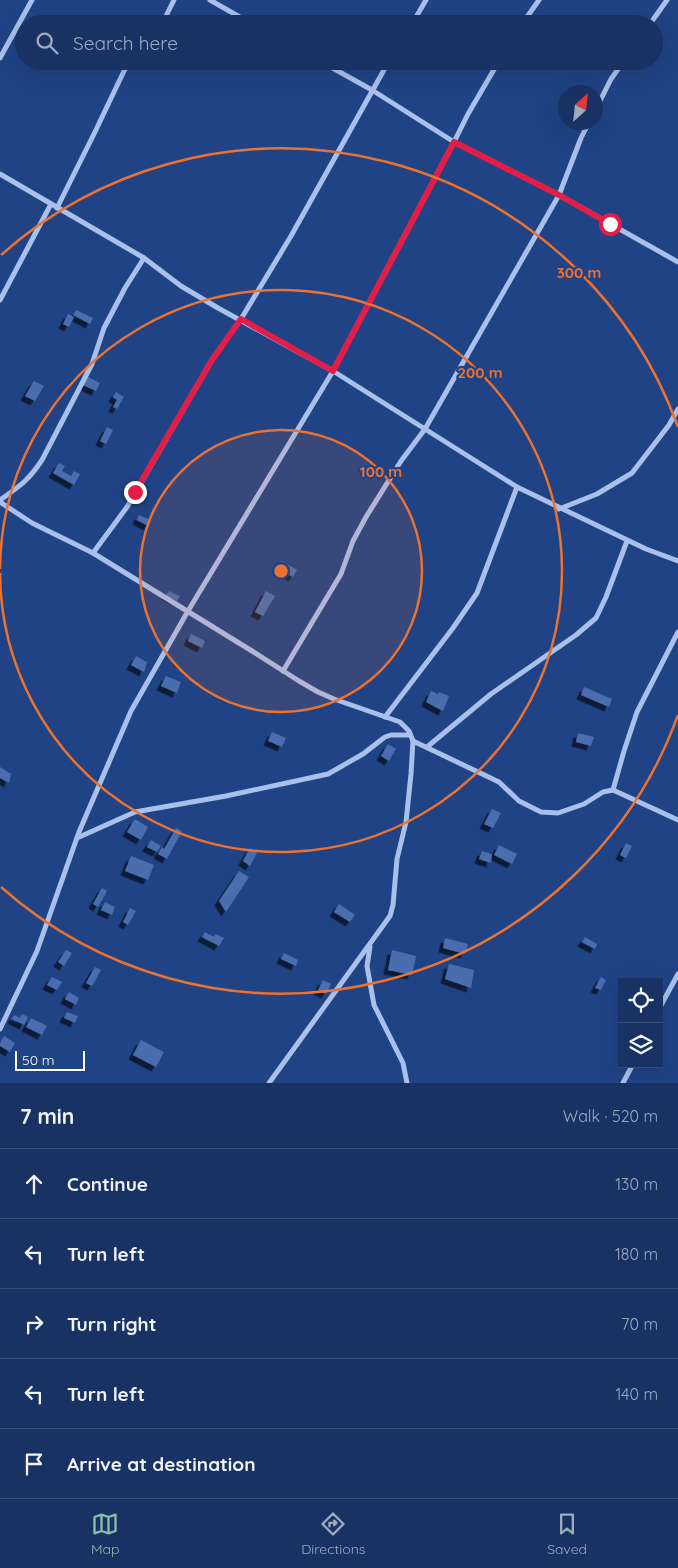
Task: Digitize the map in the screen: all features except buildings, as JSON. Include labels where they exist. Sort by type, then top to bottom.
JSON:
[{"type":"street","points":[[24,15],[32,0]]},
{"type":"street","points":[[166,15],[174,0]]},
{"type":"street","points":[[210,0],[236,15]]},
{"type":"street","points":[[417,15],[426,0]]},
{"type":"street","points":[[528,15],[539,0]]},
{"type":"street","points":[[656,15],[667,0]]},
{"type":"street","points":[[0,58],[15,31]]},
{"type":"street","points":[[57,208],[125,70]]},
{"type":"street","points":[[336,70],[372,90],[454,142],[559,195],[678,262]]},
{"type":"street","points":[[93,553],[127,507],[212,360],[241,319],[384,70]]},
{"type":"street","points":[[0,1029],[37,951],[77,838],[131,711],[188,611],[333,371],[468,114],[494,70]]},
{"type":"street","points":[[603,95],[618,70]]},
{"type":"street","points":[[283,671],[342,574],[353,541],[366,517],[401,461],[425,429],[559,195],[585,130]]},
{"type":"street","points":[[0,174],[144,258],[180,286],[333,371],[517,487],[627,541],[678,561]]},
{"type":"street","points":[[0,300],[51,204]]},
{"type":"street","points":[[144,258],[125,288],[109,320],[92,364],[42,460],[23,484],[0,501],[32,523],[93,553],[318,692],[400,722],[409,731],[413,741],[406,822],[397,859],[393,906],[390,916],[269,1083]]},
{"type":"street","points":[[559,508],[597,494],[632,473],[669,426],[678,409]]},
{"type":"street","points":[[385,717],[453,628],[476,593],[517,487]]},
{"type":"street","points":[[427,747],[492,694],[576,635],[596,618],[627,541]]},
{"type":"street","points":[[613,790],[638,712],[678,632]]},
{"type":"street","points":[[77,838],[135,812],[322,776],[363,754],[384,737],[410,735]]},
{"type":"street","points":[[413,741],[500,782],[519,801],[541,812],[558,813],[584,804],[603,792],[613,790],[678,820]]},
{"type":"street","points":[[375,936],[368,950],[367,966],[372,997],[383,1025],[403,1063],[407,1083]]},
{"type":"street","points":[[663,1002],[678,974]]},
{"type":"street","points":[[624,1083],[631,1068]]},
{"type":"route","points":[[135,492],[212,360],[241,319],[333,371],[454,142],[559,195],[610,224]]}]
